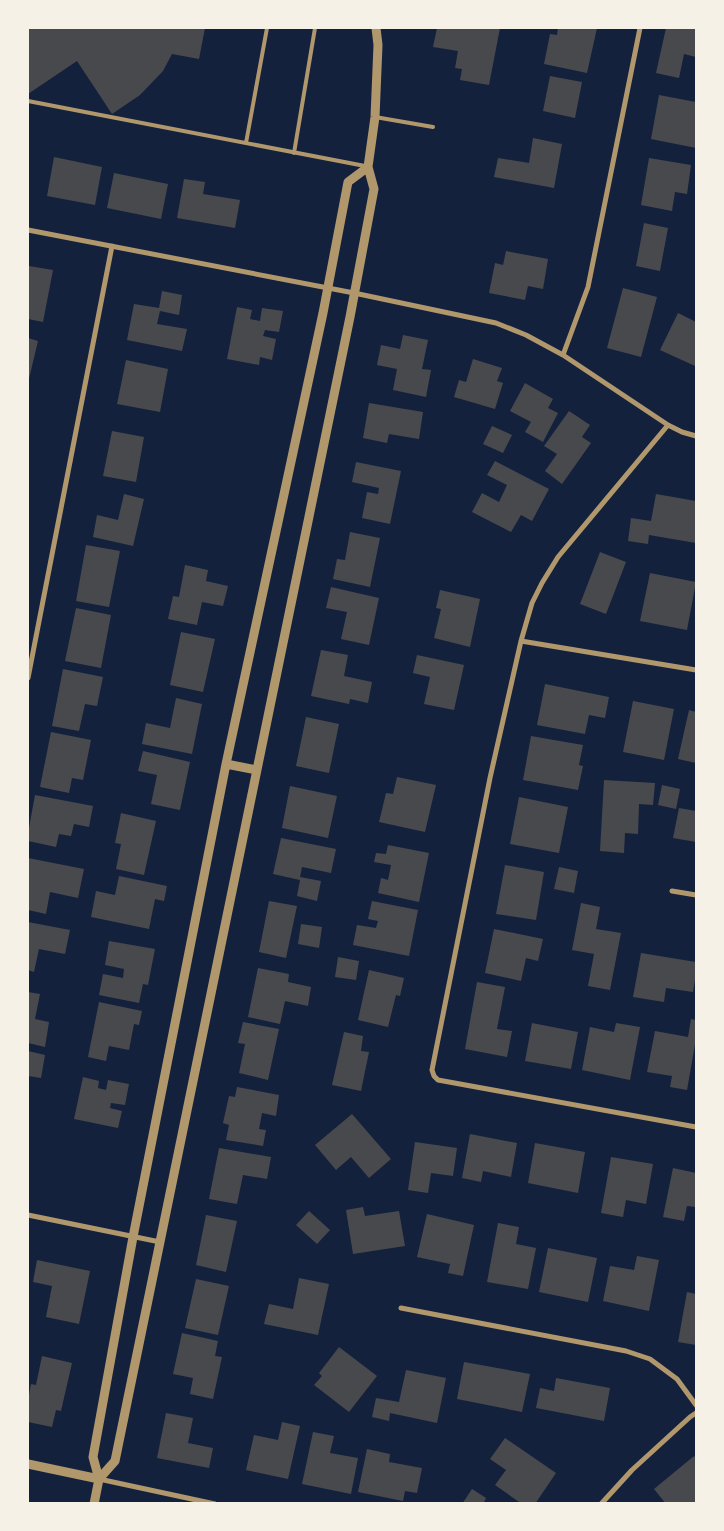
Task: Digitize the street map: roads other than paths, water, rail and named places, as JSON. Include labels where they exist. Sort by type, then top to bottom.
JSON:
[{"type":"street","points":[[99,1479],[115,1461],[374,189],[368,167],[375,117],[378,45],[376,28]]},
{"type":"street","points":[[563,355],[588,287],[640,28]]},
{"type":"street","points":[[94,1504],[99,1479],[94,1457],[133,1237],[226,764],[348,182],[368,167]]},
{"type":"street","points":[[28,230],[496,322],[526,334],[563,355],[668,425],[696,436]]},
{"type":"street","points":[[28,678],[112,246]]},
{"type":"street","points":[[668,425],[558,557],[532,603],[521,641],[486,796],[432,1070],[438,1080],[696,1127]]},
{"type":"street","points":[[521,641],[696,670]]},
{"type":"street","points":[[226,764],[257,770]]},
{"type":"street","points":[[672,891],[696,895]]},
{"type":"street","points":[[28,1215],[160,1242]]},
{"type":"street","points":[[401,1308],[626,1350],[650,1359],[677,1378],[696,1405]]},
{"type":"street","points":[[601,1504],[632,1470],[696,1413]]},
{"type":"street","points":[[28,1464],[215,1504]]},
{"type":"lane","points":[[246,143],[266,28]]},
{"type":"lane","points":[[294,152],[315,28]]},
{"type":"lane","points":[[28,101],[368,167]]},
{"type":"lane","points":[[375,117],[433,127]]}]
